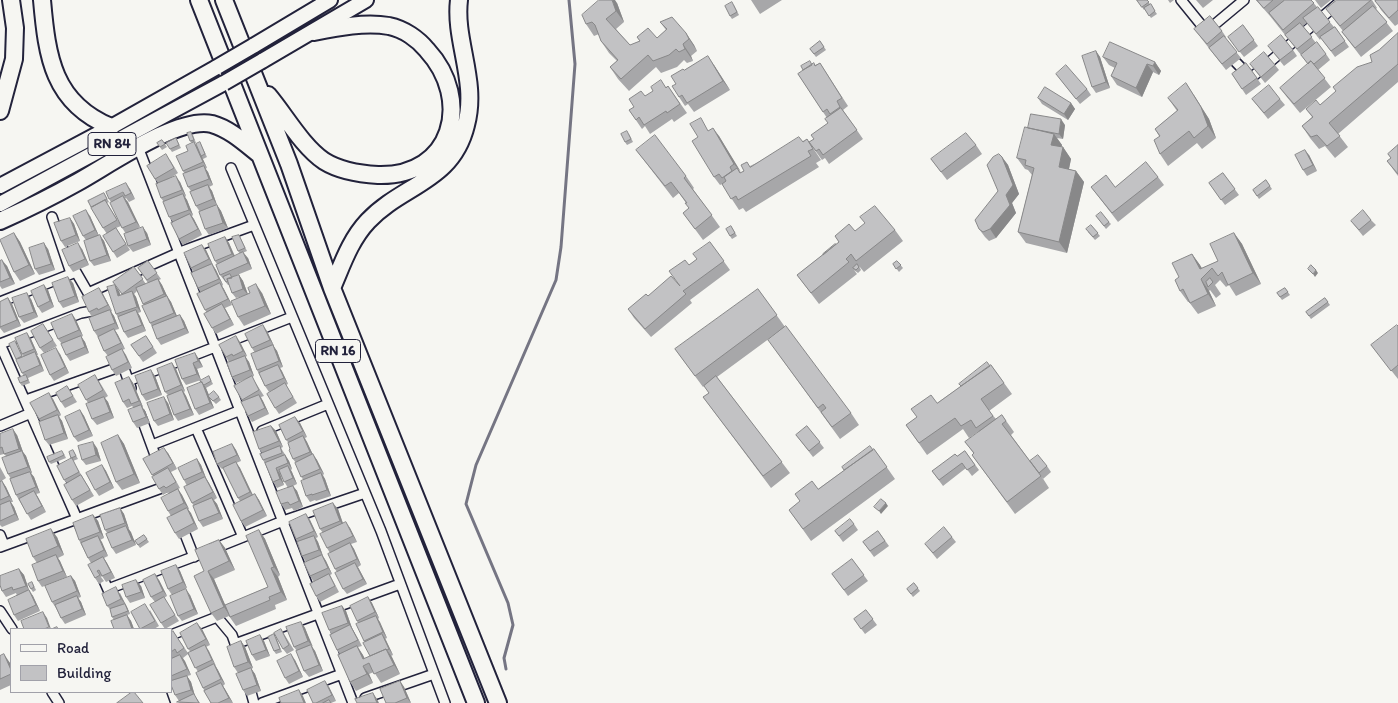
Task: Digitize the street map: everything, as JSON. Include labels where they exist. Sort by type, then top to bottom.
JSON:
[{"type":"highway","points":[[0,111],[14,59],[15,28],[10,0]]},
{"type":"highway","points":[[42,0],[47,48],[53,71],[60,84],[78,108],[97,121],[111,127]]},
{"type":"highway","name":"RN 16","points":[[199,0],[476,703]]},
{"type":"highway","name":"RN 16","points":[[224,0],[258,81],[332,288],[498,703]]},
{"type":"highway","points":[[332,288],[347,252],[357,234],[368,221],[384,206],[442,169],[462,142],[470,108],[470,92],[460,28],[459,0]]},
{"type":"highway","points":[[258,81],[307,145],[318,156],[331,164],[350,172],[388,175],[411,170],[426,162],[441,147],[450,127],[453,108],[451,90],[444,72],[434,57],[409,34],[392,26],[357,25],[314,32]]},
{"type":"highway","points":[[0,221],[58,193],[145,144],[186,125],[199,123],[211,124],[222,128],[260,154]]},
{"type":"main road","name":"RN 84","points":[[0,186],[111,127],[330,0]]},
{"type":"main road","name":"RN 84","points":[[0,204],[224,83],[366,0]]},
{"type":"street","points":[[1181,0],[1213,38],[1251,78],[1342,0]]},
{"type":"street","points":[[1213,38],[1244,0]]},
{"type":"street","points":[[140,152],[353,703],[434,674]]},
{"type":"street","points":[[231,168],[365,493],[444,703]]},
{"type":"street","points":[[52,217],[72,273]]},
{"type":"street","points":[[88,293],[180,252],[254,225]]},
{"type":"street","points":[[0,302],[76,272],[101,315],[92,311],[81,313],[0,344],[84,536]]},
{"type":"street","points":[[128,381],[292,317]]},
{"type":"street","points":[[116,347],[135,399]]},
{"type":"street","points":[[26,400],[123,366]]},
{"type":"street","points":[[250,435],[328,404]]},
{"type":"street","points":[[0,535],[2,546],[165,482],[138,408]]},
{"type":"street","points":[[152,446],[241,410]]},
{"type":"street","points":[[0,426],[31,413]]},
{"type":"street","points":[[196,428],[243,537]]},
{"type":"street","points":[[108,589],[283,521],[365,493]]},
{"type":"street","points":[[177,513],[194,557]]},
{"type":"street","points":[[96,562],[118,613]]},
{"type":"street","points":[[235,644],[400,584]]},
{"type":"street","points":[[1,615],[11,628]]},
{"type":"street","points":[[172,635],[217,617],[232,635],[241,661]]},
{"type":"street","points":[[262,703],[286,699],[342,674]]},
{"type":"street","points":[[246,678],[254,703]]},
{"type":"building","points":[[599,0],[612,0],[616,11],[606,19],[630,45],[640,41],[637,37],[648,28],[657,38],[667,29],[660,22],[672,17],[689,39],[683,44],[685,49],[679,52],[676,49],[669,55],[653,61],[648,55],[621,79],[610,67],[618,60],[601,41],[595,25],[592,22],[586,24],[582,15]]},
{"type":"building","points":[[1137,0],[1147,0],[1149,2],[1142,7]]},
{"type":"building","points":[[1257,0],[1273,0],[1264,8]]},
{"type":"building","points":[[1285,0],[1311,0],[1314,3],[1283,30],[1269,13]]},
{"type":"building","points":[[1337,0],[1371,0],[1340,26],[1326,9]]},
{"type":"building","points":[[1398,0],[1398,10],[1389,18],[1375,1]]},
{"type":"building","points":[[732,2],[737,12],[730,16],[725,6]]},
{"type":"building","points":[[1151,4],[1155,11],[1149,16],[1144,8]]},
{"type":"building","points":[[1373,6],[1387,22],[1355,48],[1342,32]]},
{"type":"building","points":[[1318,7],[1330,22],[1316,34],[1303,18]]},
{"type":"building","points":[[1210,16],[1222,31],[1207,44],[1194,29]]},
{"type":"building","points":[[1300,23],[1312,37],[1297,49],[1285,35]]},
{"type":"building","points":[[1243,25],[1254,40],[1239,52],[1228,37]]},
{"type":"building","points":[[1335,27],[1345,41],[1331,51],[1320,37]]},
{"type":"building","points":[[1398,33],[1398,64],[1329,123],[1340,136],[1327,146],[1317,135],[1311,137],[1302,126],[1313,117],[1306,109],[1316,100],[1320,105],[1336,91],[1333,87],[1357,67],[1372,62],[1370,55],[1379,50]]},
{"type":"building","points":[[1281,35],[1293,50],[1280,60],[1268,46]]},
{"type":"building","points":[[1224,36],[1237,52],[1222,64],[1209,48]]},
{"type":"building","points":[[820,41],[824,47],[814,54],[810,49]]},
{"type":"building","points":[[1110,42],[1155,62],[1153,66],[1147,64],[1136,88],[1111,76],[1117,63],[1103,57]]},
{"type":"building","points":[[1317,42],[1326,54],[1314,64],[1311,61],[1308,64],[1301,55]]},
{"type":"building","points":[[1096,51],[1106,82],[1092,87],[1082,56]]},
{"type":"building","points":[[1264,52],[1275,65],[1261,77],[1250,64]]},
{"type":"building","points":[[708,56],[723,81],[687,103],[682,95],[679,97],[672,86],[676,84],[671,76]]},
{"type":"building","points":[[810,61],[812,65],[803,70],[801,66]]},
{"type":"building","points":[[1311,61],[1325,78],[1294,104],[1280,88]]},
{"type":"building","points":[[814,63],[815,66],[820,63],[842,98],[837,101],[840,107],[830,114],[827,109],[823,112],[798,74]]},
{"type":"building","points":[[1246,63],[1257,78],[1242,89],[1232,74]]},
{"type":"building","points":[[1066,65],[1087,89],[1076,99],[1056,74]]},
{"type":"building","points":[[661,80],[666,88],[668,86],[680,104],[644,125],[639,117],[636,120],[629,110],[634,107],[629,99],[641,91],[645,96],[653,91],[651,87]]},
{"type":"building","points":[[1186,83],[1201,107],[1208,126],[1194,138],[1189,131],[1160,154],[1154,140],[1160,136],[1155,129],[1178,110],[1168,98]]},
{"type":"building","points":[[1269,85],[1280,99],[1264,113],[1252,99]]},
{"type":"building","points":[[1045,87],[1071,103],[1064,114],[1038,98]]},
{"type":"building","points":[[841,108],[857,130],[823,155],[819,149],[816,151],[809,142],[814,139],[811,135],[828,123],[825,119]]},
{"type":"building","points":[[1031,114],[1061,119],[1059,134],[1028,128]]},
{"type":"building","points":[[701,118],[708,131],[713,128],[734,164],[730,167],[732,171],[722,178],[719,174],[714,177],[692,141],[698,137],[690,124]]},
{"type":"building","points":[[1025,127],[1054,134],[1051,145],[1063,147],[1059,167],[1076,171],[1059,242],[1018,232],[1034,168],[1025,165],[1026,160],[1017,158]]},
{"type":"building","points":[[627,131],[631,139],[625,142],[621,134]]},
{"type":"building","points":[[191,132],[194,140],[190,141],[187,133]]},
{"type":"building","points":[[966,133],[976,145],[941,172],[931,159]]},
{"type":"building","points":[[655,135],[712,215],[695,229],[683,213],[689,208],[685,203],[687,203],[671,182],[665,186],[636,150]]},
{"type":"building","points":[[799,137],[803,142],[807,139],[813,149],[808,151],[811,156],[738,200],[736,196],[731,199],[722,184],[726,181],[724,177],[737,168],[740,173],[744,171],[741,165],[747,162],[750,167]]},
{"type":"building","points":[[176,138],[179,145],[170,149],[166,143]]},
{"type":"building","points":[[162,140],[165,144],[160,147],[157,143]]},
{"type":"building","points":[[194,142],[203,162],[183,171],[176,156],[188,151],[186,146]]},
{"type":"building","points":[[200,142],[205,154],[201,156],[196,144]]},
{"type":"building","points":[[1398,145],[1398,174],[1387,161],[1391,158],[1388,154]]},
{"type":"building","points":[[1305,150],[1313,165],[1303,170],[1295,155]]},
{"type":"building","points":[[166,154],[174,168],[155,179],[147,166]]},
{"type":"building","points":[[999,154],[1013,185],[1006,195],[1010,205],[990,229],[983,232],[979,229],[975,220],[998,191],[987,165],[993,157]]},
{"type":"building","points":[[1146,162],[1158,177],[1112,213],[1091,187],[1106,175],[1115,187]]},
{"type":"building","points":[[204,166],[209,179],[188,187],[183,174]]},
{"type":"building","points":[[1223,173],[1235,189],[1221,200],[1209,183]]},
{"type":"building","points":[[176,176],[182,190],[161,198],[156,184]]},
{"type":"building","points":[[1266,180],[1270,186],[1257,196],[1253,190]]},
{"type":"building","points":[[126,183],[131,193],[125,196],[123,192],[109,199],[106,192]]},
{"type":"building","points":[[208,185],[213,199],[196,206],[190,192]]},
{"type":"building","points":[[104,193],[107,199],[91,207],[88,201]]},
{"type":"building","points":[[183,194],[189,210],[169,217],[163,202]]},
{"type":"building","points":[[123,196],[136,222],[122,228],[110,203]]},
{"type":"building","points":[[105,200],[117,220],[103,228],[91,208]]},
{"type":"building","points":[[217,205],[223,223],[205,229],[199,212]]},
{"type":"building","points":[[875,206],[895,230],[856,261],[851,254],[846,259],[849,262],[811,293],[797,275],[839,242],[835,236],[849,224],[855,231],[865,223],[860,217]]},
{"type":"building","points":[[86,210],[95,230],[83,236],[73,216]]},
{"type":"building","points":[[1363,210],[1371,220],[1359,230],[1351,221]]},
{"type":"building","points":[[1101,212],[1109,222],[1104,226],[1096,216]]},
{"type":"building","points":[[190,214],[198,229],[179,239],[171,223]]},
{"type":"building","points":[[70,218],[76,235],[61,241],[54,223]]},
{"type":"building","points":[[1091,225],[1098,233],[1093,237],[1086,229]]},
{"type":"building","points":[[731,226],[735,233],[730,236],[726,229]]},
{"type":"building","points":[[143,227],[147,239],[128,246],[124,234]]},
{"type":"building","points":[[116,228],[126,244],[113,252],[103,236]]},
{"type":"building","points":[[14,233],[29,265],[14,272],[0,240]]},
{"type":"building","points":[[1234,233],[1253,273],[1228,285],[1222,272],[1218,276],[1212,268],[1201,279],[1208,294],[1190,303],[1183,289],[1180,291],[1175,280],[1179,277],[1172,263],[1192,254],[1200,269],[1218,261],[1210,244]]},
{"type":"building","points":[[100,235],[107,255],[90,261],[84,241]]},
{"type":"building","points":[[239,235],[245,248],[238,251],[232,237]]},
{"type":"building","points":[[225,237],[232,254],[215,261],[208,244]]},
{"type":"building","points":[[710,242],[724,261],[683,291],[686,294],[645,329],[628,309],[646,294],[648,296],[671,276],[680,286],[669,271],[685,260],[689,265],[697,259],[693,254]]},
{"type":"building","points":[[44,243],[51,264],[35,269],[29,248]]},
{"type":"building","points":[[78,243],[85,259],[69,266],[62,250]]},
{"type":"building","points":[[202,245],[209,259],[191,268],[184,253]]},
{"type":"building","points":[[243,252],[248,263],[220,275],[216,265]]},
{"type":"building","points":[[2,260],[10,278],[0,282],[0,261]]},
{"type":"building","points":[[148,261],[157,273],[147,280],[138,268]]},
{"type":"building","points":[[897,261],[901,265],[896,269],[893,264]]},
{"type":"building","points":[[212,264],[219,279],[198,288],[191,273]]},
{"type":"building","points":[[857,264],[859,267],[856,270],[853,268]]},
{"type":"building","points":[[1311,265],[1316,270],[1313,274],[1308,269]]},
{"type":"building","points":[[134,267],[143,279],[122,294],[113,282]]},
{"type":"building","points":[[230,274],[232,278],[227,279],[228,281],[226,282],[223,277]]},
{"type":"building","points":[[239,275],[243,289],[232,293],[227,279]]},
{"type":"building","points":[[68,277],[75,296],[59,302],[52,283]]},
{"type":"building","points":[[1210,278],[1213,282],[1208,287],[1206,282]]},
{"type":"building","points":[[158,279],[164,294],[143,304],[136,288]]},
{"type":"building","points":[[220,283],[228,299],[205,310],[197,294]]},
{"type":"building","points":[[256,284],[265,306],[238,317],[231,301],[250,293],[248,288]]},
{"type":"building","points":[[44,285],[50,301],[38,307],[31,291]]},
{"type":"building","points":[[115,285],[118,296],[132,291],[137,307],[116,314],[107,287]]},
{"type":"building","points":[[99,288],[108,305],[89,312],[82,297]]},
{"type":"building","points":[[1285,288],[1288,292],[1280,297],[1277,293]]},
{"type":"building","points":[[758,289],[777,315],[695,376],[675,349]]},
{"type":"building","points":[[27,293],[34,312],[19,317],[12,298]]},
{"type":"building","points":[[167,296],[174,313],[150,323],[142,306]]},
{"type":"building","points":[[8,298],[17,320],[0,327],[0,302]]},
{"type":"building","points":[[1325,298],[1328,302],[1309,316],[1306,312]]},
{"type":"building","points":[[222,304],[230,319],[212,328],[204,314]]},
{"type":"building","points":[[110,310],[115,323],[94,331],[89,318]]},
{"type":"building","points":[[136,310],[142,325],[124,332],[118,317]]},
{"type":"building","points":[[72,314],[79,330],[58,339],[51,323]]},
{"type":"building","points":[[180,315],[185,328],[157,339],[152,326]]},
{"type":"building","points":[[43,324],[53,340],[40,348],[31,331]]},
{"type":"building","points":[[263,325],[270,340],[252,348],[245,334]]},
{"type":"building","points":[[1397,325],[1398,365],[1391,371],[1371,345]]},
{"type":"building","points":[[786,326],[851,413],[832,427],[821,412],[826,408],[823,404],[818,408],[768,340]]},
{"type":"building","points":[[114,329],[121,343],[104,351],[98,337]]},
{"type":"building","points":[[27,333],[34,349],[22,354],[15,338]]},
{"type":"building","points":[[81,336],[85,347],[66,355],[61,344]]},
{"type":"building","points":[[146,336],[153,347],[139,356],[131,345]]},
{"type":"building","points":[[236,336],[243,351],[226,357],[219,345]]},
{"type":"building","points":[[15,341],[22,356],[16,359],[9,344]]},
{"type":"building","points":[[273,345],[279,361],[257,370],[251,354]]},
{"type":"building","points":[[56,348],[65,367],[50,375],[41,355]]},
{"type":"building","points":[[122,349],[128,362],[112,370],[106,357]]},
{"type":"building","points":[[35,352],[40,365],[22,373],[16,360]]},
{"type":"building","points":[[195,353],[198,361],[193,363],[197,374],[182,379],[175,360]]},
{"type":"building","points":[[245,356],[250,370],[232,377],[227,363]]},
{"type":"building","points":[[987,362],[990,366],[961,386],[959,384]]},
{"type":"building","points":[[172,363],[181,385],[165,392],[157,369]]},
{"type":"building","points":[[278,365],[284,378],[265,386],[259,373]]},
{"type":"building","points":[[991,365],[1004,383],[981,399],[993,416],[976,428],[971,420],[961,426],[955,418],[919,443],[906,425],[917,417],[911,409],[931,395],[937,403]]},
{"type":"building","points":[[151,370],[158,389],[142,395],[135,376]]},
{"type":"building","points":[[26,375],[28,380],[20,383],[18,378]]},
{"type":"building","points":[[95,375],[103,390],[86,400],[78,385]]},
{"type":"building","points":[[209,376],[211,381],[204,385],[200,381]]},
{"type":"building","points":[[252,376],[259,390],[242,400],[234,386]]},
{"type":"building","points":[[716,376],[782,462],[763,476],[703,397],[709,393],[704,386]]},
{"type":"building","points":[[129,377],[139,401],[131,404],[129,399],[123,402],[115,383]]},
{"type":"building","points":[[202,382],[210,403],[195,409],[187,388]]},
{"type":"building","points":[[285,383],[293,397],[275,408],[267,394]]},
{"type":"building","points":[[67,386],[73,396],[61,402],[56,393]]},
{"type":"building","points":[[182,390],[190,409],[174,415],[167,396]]},
{"type":"building","points":[[214,391],[219,397],[213,401],[208,396]]},
{"type":"building","points":[[49,393],[57,410],[39,419],[30,403]]},
{"type":"building","points":[[259,395],[265,408],[248,416],[241,402]]},
{"type":"building","points":[[104,397],[110,412],[92,419],[86,404]]},
{"type":"building","points":[[164,397],[170,414],[154,421],[147,403]]},
{"type":"building","points":[[141,405],[146,417],[133,422],[128,410]]},
{"type":"building","points":[[80,410],[89,430],[74,437],[65,417]]},
{"type":"building","points":[[58,415],[64,433],[45,440],[39,422]]},
{"type":"building","points":[[1002,415],[1006,421],[1002,424],[1041,476],[1007,502],[972,455],[974,453],[965,442]]},
{"type":"building","points":[[295,417],[303,431],[286,440],[279,425]]},
{"type":"building","points":[[271,426],[279,441],[259,449],[253,432]]},
{"type":"building","points":[[807,426],[820,442],[809,451],[796,435]]},
{"type":"building","points":[[13,429],[19,449],[4,454],[2,447],[0,448],[0,434]]},
{"type":"building","points":[[118,435],[134,474],[116,482],[101,443]]},
{"type":"building","points":[[303,436],[310,452],[293,459],[288,443]]},
{"type":"building","points":[[93,442],[96,455],[82,460],[78,446]]},
{"type":"building","points":[[232,444],[237,455],[217,464],[213,452]]},
{"type":"building","points":[[280,446],[282,453],[263,460],[260,454]]},
{"type":"building","points":[[870,446],[873,450],[844,470],[842,467]]},
{"type":"building","points":[[164,448],[173,463],[152,475],[143,459]]},
{"type":"building","points":[[874,449],[887,467],[803,529],[789,510],[800,501],[795,494],[812,481],[818,489]]},
{"type":"building","points":[[73,450],[76,456],[71,458],[69,452]]},
{"type":"building","points":[[22,451],[28,467],[8,474],[2,458]]},
{"type":"building","points":[[62,451],[64,455],[49,462],[47,457]]},
{"type":"building","points":[[965,451],[975,465],[967,470],[962,463],[939,480],[932,471],[955,454],[957,456]]},
{"type":"building","points":[[313,454],[320,469],[301,477],[295,463]]},
{"type":"building","points":[[285,455],[288,463],[276,468],[280,479],[273,482],[265,463]]},
{"type":"building","points":[[1038,455],[1047,466],[1039,473],[1030,461]]},
{"type":"building","points":[[72,458],[79,472],[64,480],[57,466]]},
{"type":"building","points":[[197,459],[202,472],[184,480],[178,468]]},
{"type":"building","points":[[236,462],[250,492],[238,498],[223,468]]},
{"type":"building","points":[[102,465],[110,482],[95,490],[86,473]]},
{"type":"building","points":[[288,466],[293,478],[284,482],[279,470]]},
{"type":"building","points":[[168,468],[176,482],[166,488],[164,486],[159,489],[152,477]]},
{"type":"building","points":[[30,472],[36,487],[16,495],[10,479]]},
{"type":"building","points":[[321,473],[327,490],[306,496],[301,481]]},
{"type":"building","points":[[81,475],[90,490],[72,500],[64,485]]},
{"type":"building","points":[[205,477],[213,492],[192,503],[184,487]]},
{"type":"building","points":[[2,481],[9,496],[0,500],[0,482]]},
{"type":"building","points":[[293,486],[299,501],[290,505],[288,502],[281,504],[276,492]]},
{"type":"building","points":[[178,489],[184,503],[168,511],[161,498]]},
{"type":"building","points":[[34,491],[42,506],[27,514],[19,499]]},
{"type":"building","points":[[255,494],[263,510],[241,521],[233,505]]},
{"type":"building","points":[[212,498],[219,513],[199,521],[193,506]]},
{"type":"building","points":[[881,499],[886,503],[879,511],[874,507]]},
{"type":"building","points":[[10,501],[15,514],[0,521],[0,505]]},
{"type":"building","points":[[333,503],[340,521],[320,529],[313,511]]},
{"type":"building","points":[[120,508],[125,523],[105,530],[100,515]]},
{"type":"building","points":[[187,508],[194,523],[175,533],[167,518]]},
{"type":"building","points":[[306,514],[314,531],[296,539],[289,522]]},
{"type":"building","points":[[93,515],[100,532],[79,540],[73,523]]},
{"type":"building","points":[[850,519],[854,524],[839,536],[835,531]]},
{"type":"building","points":[[346,522],[353,536],[327,548],[320,534]]},
{"type":"building","points":[[126,526],[132,540],[112,548],[106,534]]},
{"type":"building","points":[[944,527],[952,537],[933,553],[925,544]]},
{"type":"building","points":[[51,529],[58,546],[33,557],[26,539]]},
{"type":"building","points":[[259,530],[274,567],[271,568],[281,592],[269,597],[270,600],[230,617],[225,605],[268,587],[246,536]]},
{"type":"building","points":[[878,531],[885,541],[870,551],[863,542]]},
{"type":"building","points":[[144,535],[147,539],[138,545],[135,541]]},
{"type":"building","points":[[98,536],[104,550],[88,558],[81,543]]},
{"type":"building","points":[[314,536],[319,550],[302,556],[297,542]]},
{"type":"building","points":[[219,540],[229,561],[208,571],[224,607],[211,613],[194,576],[204,571],[195,550]]},
{"type":"building","points":[[350,543],[357,559],[335,569],[328,554]]},
{"type":"building","points":[[56,555],[63,571],[38,581],[32,565]]},
{"type":"building","points":[[322,555],[328,568],[310,576],[304,563]]},
{"type":"building","points":[[103,557],[111,572],[102,576],[99,570],[97,571],[100,575],[95,578],[88,565]]},
{"type":"building","points":[[852,559],[864,575],[844,590],[832,574]]},
{"type":"building","points":[[355,563],[363,579],[343,589],[335,573]]},
{"type":"building","points":[[176,565],[183,582],[168,589],[161,571]]},
{"type":"building","points":[[19,569],[26,586],[13,590],[12,587],[2,591],[0,576]]},
{"type":"building","points":[[155,574],[163,591],[151,597],[143,580]]},
{"type":"building","points":[[329,574],[335,586],[316,596],[310,584]]},
{"type":"building","points":[[71,576],[77,591],[52,602],[45,586]]},
{"type":"building","points":[[136,580],[141,592],[126,597],[122,585]]},
{"type":"building","points":[[32,582],[34,587],[31,589],[28,584]]},
{"type":"building","points":[[914,583],[918,588],[911,594],[907,589]]},
{"type":"building","points":[[116,587],[121,599],[107,606],[102,594]]},
{"type":"building","points":[[186,589],[194,609],[178,616],[170,596]]},
{"type":"building","points":[[29,590],[36,605],[14,615],[8,600]]},
{"type":"building","points":[[77,596],[82,609],[61,618],[55,605]]},
{"type":"building","points":[[164,597],[175,615],[161,623],[150,605]]},
{"type":"building","points":[[368,597],[375,612],[357,621],[350,606]]},
{"type":"building","points":[[125,604],[128,611],[112,617],[110,609]]},
{"type":"building","points":[[145,604],[155,621],[139,628],[131,612]]},
{"type":"building","points":[[342,606],[348,623],[329,630],[322,613]]},
{"type":"building","points":[[866,610],[873,619],[861,629],[854,619]]},
{"type":"building","points":[[43,612],[49,627],[24,628],[21,621]]},
{"type":"building","points":[[127,615],[132,628],[114,628],[111,621]]},
{"type":"building","points":[[376,616],[383,632],[364,641],[356,624]]},
{"type":"building","points":[[301,622],[308,641],[294,647],[286,627]]},
{"type":"building","points":[[197,623],[206,639],[188,649],[180,633]]},
{"type":"building","points":[[350,625],[358,640],[337,650],[330,635]]},
{"type":"building","points":[[281,629],[289,645],[283,649],[274,633]]},
{"type":"building","points":[[172,632],[184,648],[177,653],[175,649],[172,651]]},
{"type":"building","points":[[274,634],[280,649],[274,651],[268,637]]},
{"type":"building","points":[[382,634],[389,649],[370,656],[363,643]]},
{"type":"building","points":[[260,635],[266,650],[252,655],[246,641]]},
{"type":"building","points":[[241,641],[248,662],[234,667],[227,647]]},
{"type":"building","points":[[205,645],[212,660],[195,668],[188,653]]},
{"type":"building","points":[[311,645],[319,665],[304,671],[296,651]]},
{"type":"building","points":[[357,646],[363,659],[386,649],[394,665],[374,674],[369,663],[363,666],[367,674],[350,682],[338,655]]},
{"type":"building","points":[[4,654],[10,668],[10,674],[0,679],[0,656]]},
{"type":"building","points":[[291,654],[299,671],[285,678],[277,661]]},
{"type":"building","points":[[180,655],[187,669],[172,676],[172,659]]},
{"type":"building","points":[[214,664],[221,679],[203,688],[196,673]]},
{"type":"building","points":[[251,668],[257,685],[243,690],[236,674]]},
{"type":"building","points":[[187,676],[191,690],[175,695],[172,681]]},
{"type":"building","points":[[325,681],[332,695],[313,703],[307,690]]},
{"type":"building","points":[[400,681],[407,698],[395,703],[386,703],[380,689]]},
{"type":"building","points":[[221,683],[229,698],[218,703],[211,703],[204,691]]},
{"type":"building","points":[[299,690],[304,703],[281,703],[279,698]]},
{"type":"building","points":[[131,693],[135,693],[143,703],[117,703]]},
{"type":"building","points":[[373,693],[377,703],[357,703],[355,699]]},
{"type":"building","points":[[194,694],[199,703],[177,702]]},
{"type":"waterway","points":[[506,669],[504,658],[513,625],[508,603],[466,504],[476,465],[556,280],[561,247],[575,64],[569,0]]}]
